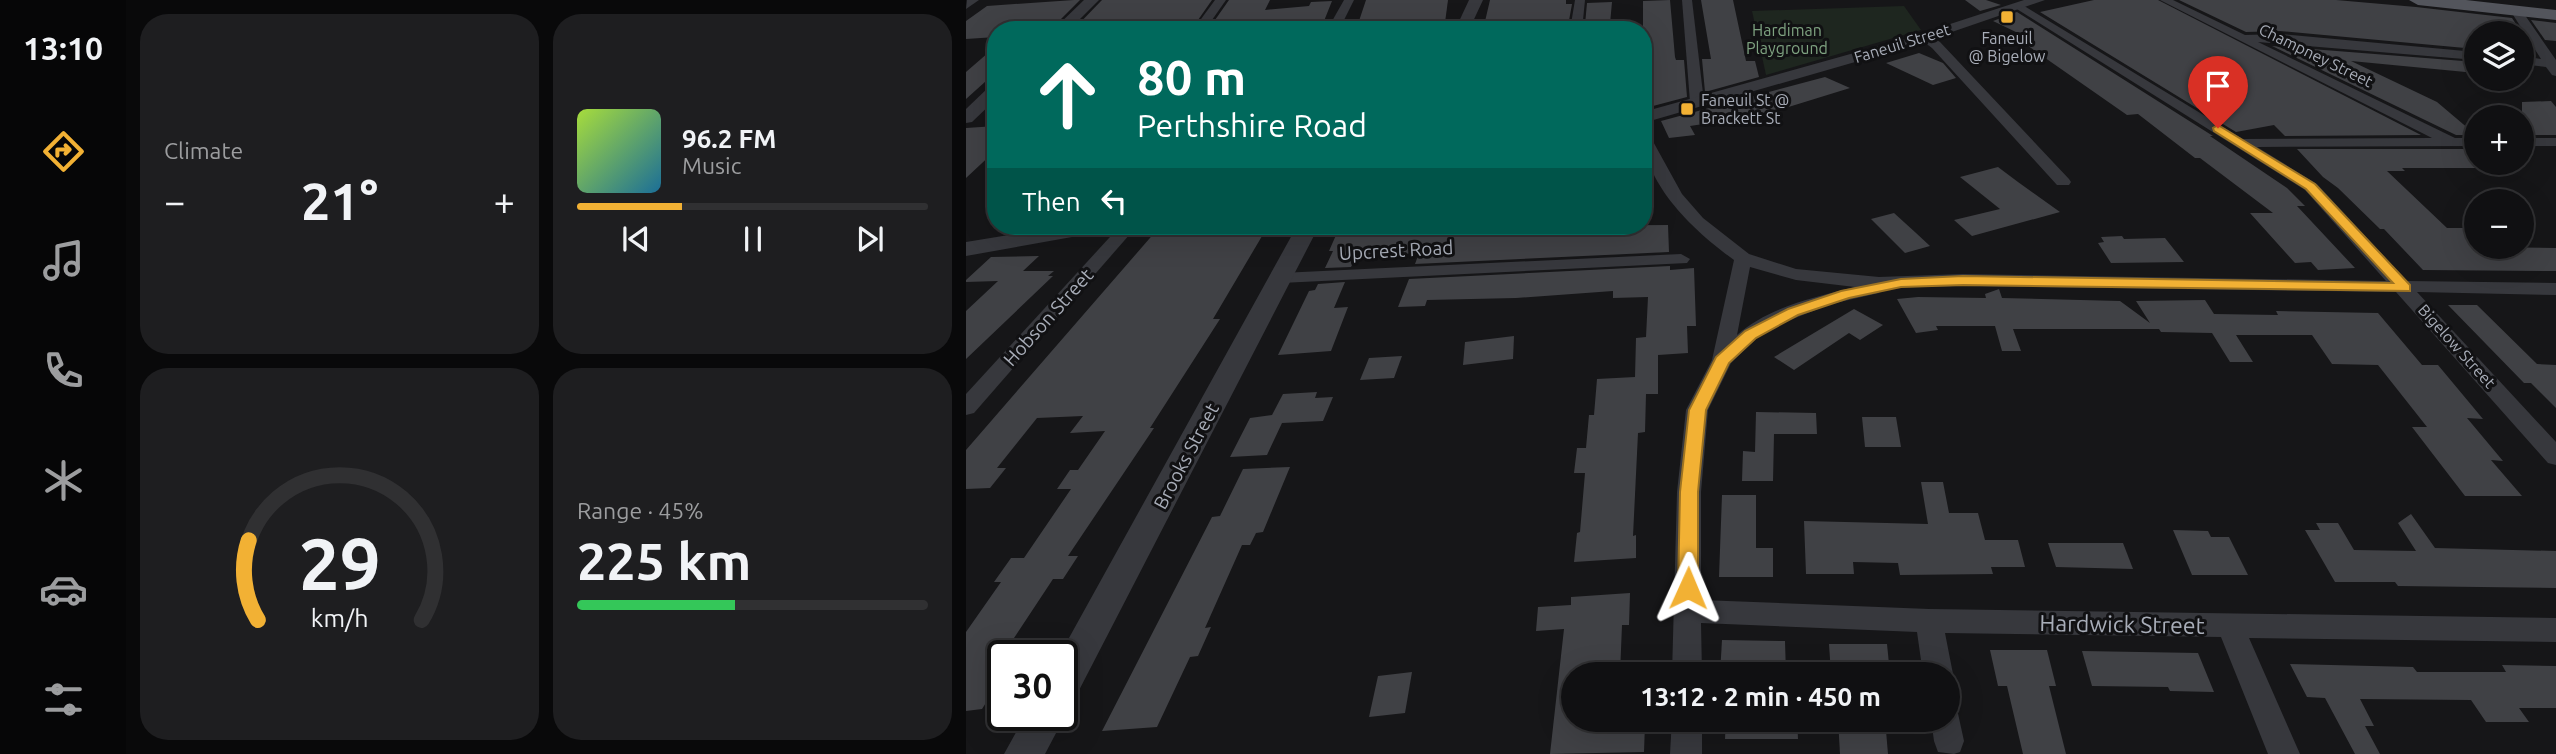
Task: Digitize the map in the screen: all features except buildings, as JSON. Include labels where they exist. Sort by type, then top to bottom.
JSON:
[{"type":"main road","points":[[2418,0],[2556,15]]},
{"type":"street","points":[[966,6],[974,0]]},
{"type":"street","points":[[1070,21],[1092,0]]},
{"type":"street","points":[[1206,21],[1221,0]]},
{"type":"street","points":[[1338,21],[1349,0]]},
{"type":"street","points":[[1465,21],[1476,0]]},
{"type":"street","points":[[1577,21],[1580,0]]},
{"type":"street","points":[[1687,0],[1697,102]]},
{"type":"street","name":"Faneuil Street","points":[[1652,115],[1924,37],[2015,3],[2038,0]]},
{"type":"street","name":"Champney Street","points":[[2165,0],[2452,142]]},
{"type":"street","name":"Bigelow Street","points":[[2015,3],[2317,192],[2556,457]]},
{"type":"street","points":[[2516,10],[2554,66]]},
{"type":"street","points":[[1924,37],[1936,45],[2063,182]]},
{"type":"street","points":[[2244,39],[2271,37],[2464,55]]},
{"type":"street","points":[[2534,62],[2554,66]]},
{"type":"street","points":[[966,118],[987,98]]},
{"type":"street","points":[[2242,143],[2464,142]]},
{"type":"street","points":[[2534,142],[2556,142]]},
{"type":"street","points":[[1652,149],[1675,195],[1704,229],[1743,258],[1793,275],[1901,283],[1963,281],[2556,289]]},
{"type":"street","points":[[966,249],[1027,235]]},
{"type":"street","name":"Hobson Street","points":[[966,408],[1121,235]]},
{"type":"street","name":"Brooks Street","points":[[1078,656],[1303,235]]},
{"type":"street","points":[[1687,662],[1689,492],[1698,410],[1722,360],[1743,258]]},
{"type":"street","name":"Upcrest Road","points":[[1281,278],[1681,259]]},
{"type":"street","points":[[1722,360],[1750,334],[1793,312],[1846,294],[1901,283]]},
{"type":"street","name":"Hardwick Street","points":[[1688,611],[1929,621],[2556,630]]},
{"type":"street","points":[[1929,621],[1936,662]]},
{"type":"street","points":[[2230,626],[2284,754]]},
{"type":"street","points":[[1024,754],[1037,731]]},
{"type":"street","points":[[1686,754],[1687,732]]},
{"type":"green space","name":"Hardiman Playground","points":[[1904,6],[1921,30],[1766,75],[1752,11]]},
{"type":"place","name":"Faneuil @ Bigelow","points":[[2007,17]]},
{"type":"place","name":"Faneuil St @ Brackett St","points":[[1687,109]]},
{"type":"route","points":[[1688,588],[1689,492],[1698,410],[1722,360],[1750,334],[1793,312],[1846,294],[1901,283],[1963,281],[2405,288],[2317,192],[2218,128]]}]
